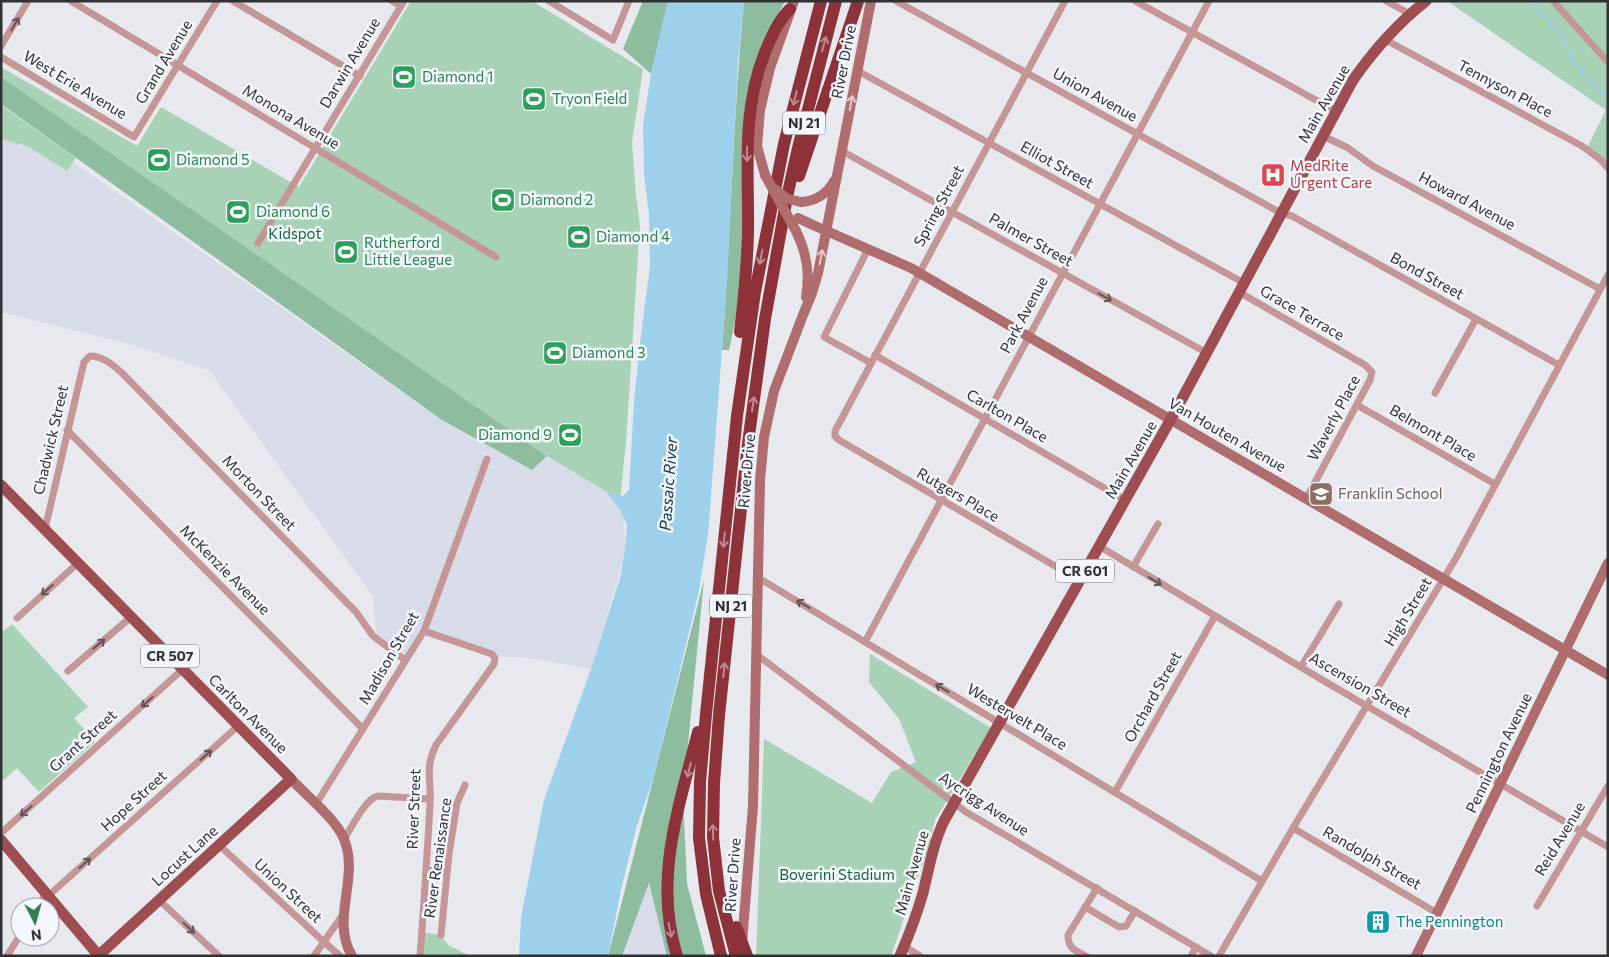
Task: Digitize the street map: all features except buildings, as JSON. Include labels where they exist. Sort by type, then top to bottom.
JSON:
[{"type":"highway","name":"NJ 21","points":[[721,956],[706,894],[700,838],[700,782],[729,491],[743,366],[760,259],[788,128],[822,1]]},
{"type":"highway","name":"NJ 21","points":[[737,953],[720,891],[714,855],[713,801],[719,715],[751,418],[765,319],[778,245],[804,124],[836,1]]},
{"type":"highway","points":[[778,245],[858,1]]},
{"type":"highway","points":[[729,491],[733,394],[747,258],[747,148],[749,121],[756,81],[764,55],[777,26],[792,5]]},
{"type":"highway","points":[[677,956],[668,915],[668,866],[675,826],[709,688]]},
{"type":"highway","points":[[714,855],[747,956]]},
{"type":"main road","name":"Main Avenue","points":[[902,951],[923,892],[937,835],[954,803],[1171,420],[1336,111],[1363,66],[1384,39],[1426,1]]},
{"type":"main road","name":"Carlton Avenue","points":[[1,485],[291,779]]},
{"type":"main road","name":"Locust Lane","points":[[99,956],[291,779]]},
{"type":"main road","points":[[1,840],[99,956]]},
{"type":"street","points":[[1,46],[28,1]]},
{"type":"street","name":"Monona Avenue","points":[[71,1],[496,257]]},
{"type":"street","name":"Grand Avenue","points":[[134,137],[217,1]]},
{"type":"street","points":[[233,1],[360,76]]},
{"type":"street","points":[[392,1],[403,4]]},
{"type":"street","points":[[549,1],[613,40],[629,1]]},
{"type":"street","name":"River Drive","points":[[737,953],[753,807],[757,577],[760,480],[764,436],[774,391],[815,283],[871,1]]},
{"type":"street","name":"Union Avenue","points":[[896,1],[1281,213]]},
{"type":"street","name":"Spring Street","points":[[838,425],[1065,1]]},
{"type":"street","points":[[1135,1],[1336,111]]},
{"type":"street","name":"Park Avenue","points":[[865,642],[1209,1]]},
{"type":"street","points":[[1386,1],[1410,14]]},
{"type":"street","points":[[1553,1],[1608,62]]},
{"type":"street","name":"Darwin Avenue","points":[[258,243],[403,4]]},
{"type":"street","points":[[792,5],[770,68],[760,110],[757,146],[765,175],[803,246],[807,263],[808,281],[803,314]]},
{"type":"street","name":"Tennyson Place","points":[[1384,39],[1582,146],[1601,160],[1608,168]]},
{"type":"street","name":"West Erie Avenue","points":[[1,57],[134,137]]},
{"type":"street","name":"Elliot Street","points":[[858,71],[1100,204],[1242,288]]},
{"type":"street","name":"Howard Avenue","points":[[1323,136],[1348,148],[1373,166],[1600,289]]},
{"type":"street","name":"Palmer Street","points":[[842,151],[1207,353]]},
{"type":"street","points":[[765,175],[782,195],[788,199],[801,202],[814,200],[826,193],[837,174]]},
{"type":"street","name":"Van Houten Avenue","points":[[778,197],[787,209],[798,218],[919,272],[1608,675]]},
{"type":"street","name":"Bond Street","points":[[1281,213],[1292,216],[1559,365]]},
{"type":"street","points":[[868,249],[824,337],[871,363]]},
{"type":"street","name":"High Street","points":[[1219,956],[1293,828],[1444,579],[1608,275]]},
{"type":"street","name":"Grace Terrace","points":[[1242,288],[1352,358]]},
{"type":"street","points":[[1435,393],[1476,319]]},
{"type":"street","name":"Carlton Place","points":[[875,355],[1125,500]]},
{"type":"street","name":"Morton Street","points":[[86,358],[90,356],[100,358],[123,374],[356,612],[373,636],[405,660]]},
{"type":"street","name":"Chadwick Street","points":[[45,529],[86,358]]},
{"type":"street","name":"Waverly Place","points":[[1306,499],[1370,380],[1372,372],[1368,367],[1352,358]]},
{"type":"street","name":"Belmont Place","points":[[1357,405],[1495,484]]},
{"type":"street","name":"Rutgers Place","points":[[838,425],[835,431],[835,436],[838,440],[940,501],[1079,580]]},
{"type":"street","name":"McKenzie Avenue","points":[[68,430],[363,728]]},
{"type":"street","name":"Madison Street","points":[[316,804],[424,631],[487,459]]},
{"type":"street","points":[[1133,567],[1158,524]]},
{"type":"street","name":"Ascension Street","points":[[1099,546],[1608,847]]},
{"type":"street","points":[[16,618],[78,563]]},
{"type":"street","name":"Pennington Avenue","points":[[1416,956],[1608,563]]},
{"type":"street","name":"Westervelt Place","points":[[757,577],[1262,881]]},
{"type":"street","points":[[1301,667],[1339,604]]},
{"type":"street","name":"Orchard Street","points":[[1115,792],[1215,616]]},
{"type":"street","points":[[68,671],[131,617]]},
{"type":"street","name":"River Street","points":[[420,956],[430,799],[428,770],[431,756],[436,745],[494,664],[495,658],[492,654],[424,631]]},
{"type":"street","name":"Aycrigg Avenue","points":[[756,654],[954,803],[1212,956]]},
{"type":"street","name":"Grant Street","points":[[1,833],[183,669]]},
{"type":"street","name":"Hope Street","points":[[47,895],[238,726]]},
{"type":"street","name":"Carlton Avenue","points":[[291,779],[334,823],[344,839],[348,852],[349,867],[344,913],[344,935],[346,945],[352,956]]},
{"type":"street","name":"River Renaissance","points":[[441,935],[457,803],[465,785]]},
{"type":"street","name":"Reid Avenue","points":[[1537,906],[1608,786]]},
{"type":"street","points":[[344,839],[367,802],[373,797],[430,799]]},
{"type":"street","name":"Randolph Street","points":[[1293,828],[1438,913]]},
{"type":"street","name":"Union Street","points":[[219,845],[340,956]]},
{"type":"street","points":[[426,870],[448,872]]},
{"type":"street","points":[[1086,956],[1072,948],[1068,943],[1068,935],[1096,888]]},
{"type":"street","points":[[159,900],[219,956]]},
{"type":"street","points":[[1085,907],[1119,927],[1126,926],[1135,910]]},
{"type":"street","points":[[314,956],[344,913]]},
{"type":"street","points":[[1191,956],[1196,947]]},
{"type":"street","points":[[902,951],[920,956]]},
{"type":"shaded area","points":[[1,139],[27,146],[66,171],[73,162],[442,420],[532,470],[547,456],[620,500],[627,548],[591,669],[527,658],[495,656],[419,635],[403,662],[377,642],[373,596],[209,370],[137,346],[1,312]]},
{"type":"shaded area","points":[[649,882],[667,956],[622,956]]},
{"type":"green space","name":"Kidspot","points":[[411,1],[532,1],[643,69],[632,142],[640,224],[626,443],[620,500],[547,456],[1,77],[1,67],[137,146],[161,107],[299,187]]},
{"type":"green space","points":[[643,1],[668,1],[651,74],[623,49]]},
{"type":"green space","points":[[744,1],[785,1],[767,36],[743,242],[739,302],[729,350],[722,350],[737,88]]},
{"type":"green space","points":[[1452,1],[1608,1],[1608,173],[1586,150],[1606,110],[1450,3]]},
{"type":"green space","points":[[1,77],[547,456],[532,470],[442,420],[1,104]]},
{"type":"green space","points":[[1,105],[76,158],[67,171],[27,146],[1,139]]},
{"type":"green space","points":[[704,580],[683,795],[687,884],[706,956],[667,956],[649,883],[622,956],[608,956]]},
{"type":"green space","points":[[12,624],[88,707],[74,718],[95,742],[39,792],[17,768],[4,780],[1,777],[1,633]]},
{"type":"green space","name":"Boverini Stadium","points":[[870,654],[991,728],[935,820],[927,852],[891,956],[756,956],[764,739],[872,803],[891,772],[916,762],[899,719],[869,682]]},
{"type":"green space","points":[[422,932],[441,935],[448,945],[470,956],[420,956]]},
{"type":"water","name":"Passaic River","points":[[668,1],[744,1],[738,62],[727,283],[708,535],[698,595],[654,776],[636,829],[621,890],[608,956],[519,956],[521,918],[544,800],[591,669],[621,575],[627,525],[620,510],[606,491],[623,496],[629,490],[634,401],[650,266],[649,215],[644,174],[643,126],[651,74]]},
{"type":"waterway","points":[[1529,1],[1565,39],[1570,57],[1601,94],[1608,96]]},
{"type":"place","name":"Diamond 1","points":[[404,77]]},
{"type":"place","name":"Tryon Field","points":[[534,99]]},
{"type":"place","name":"Diamond 5","points":[[159,160]]},
{"type":"place","name":"MedRite Urgent Care","points":[[1273,175]]},
{"type":"place","name":"Diamond 2","points":[[503,200]]},
{"type":"place","name":"Diamond 6","points":[[238,212]]},
{"type":"place","name":"Diamond 4","points":[[579,237]]},
{"type":"place","name":"Rutherford Little League","points":[[346,252]]},
{"type":"place","name":"Diamond 3","points":[[555,353]]},
{"type":"place","name":"Diamond 9","points":[[570,435]]},
{"type":"place","name":"Franklin School","points":[[1321,494]]},
{"type":"place","name":"The Pennington","points":[[1378,922]]}]
